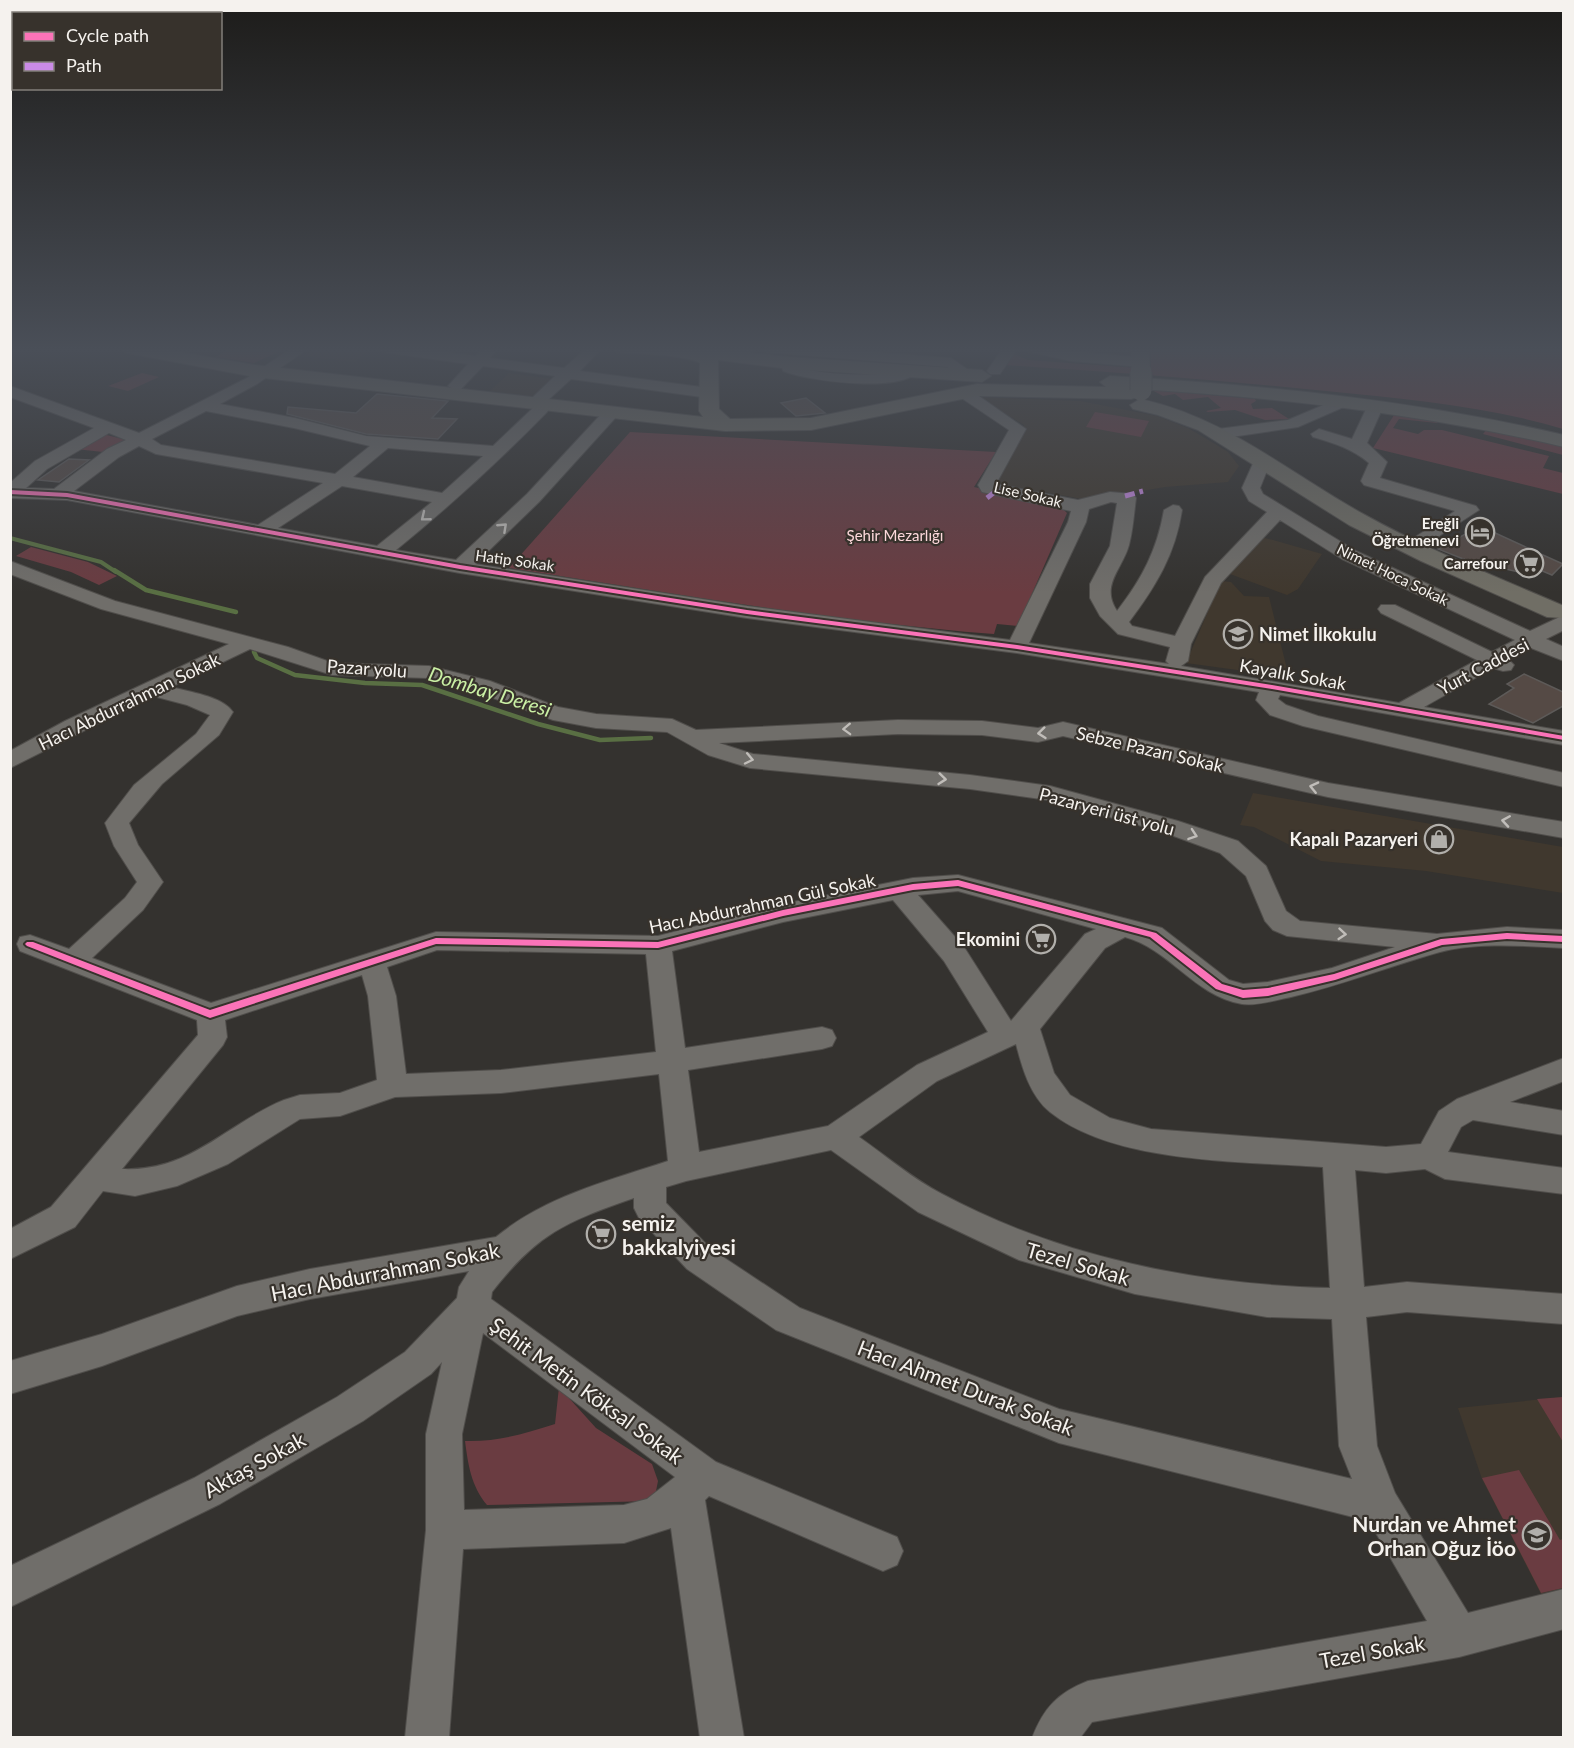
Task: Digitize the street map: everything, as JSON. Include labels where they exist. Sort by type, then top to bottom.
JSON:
[{"type":"main road","points":[[1212,430],[1296,484],[1419,551],[1562,609]]},
{"type":"main road","points":[[1515,430],[1563,441]]},
{"type":"main road","points":[[1545,430],[1563,434]]},
{"type":"street","name":"Hatip Sokak","points":[[11,492],[41,465],[103,430]]},
{"type":"street","points":[[111,430],[139,439],[156,449],[448,499]]},
{"type":"street","points":[[59,494],[113,453],[158,430]]},
{"type":"street","points":[[319,430],[384,443],[465,447],[499,452]]},
{"type":"street","points":[[380,553],[448,499],[521,430]]},
{"type":"street","points":[[460,567],[533,498],[596,430]]},
{"type":"street","name":"Lise Sokak","points":[[1017,647],[1077,522],[1080,509],[1078,506],[988,488],[987,485],[1018,430]]},
{"type":"street","points":[[1212,430],[1218,430]]},
{"type":"street","points":[[1365,451],[1375,430]]},
{"type":"street","points":[[1319,434],[1342,440],[1365,451],[1378,462],[1370,481],[1470,510],[1419,551]]},
{"type":"street","points":[[261,531],[338,481],[384,443]]},
{"type":"street","points":[[1251,488],[1261,463]]},
{"type":"street","points":[[1251,488],[1275,479],[1296,484]]},
{"type":"street","name":"Nimet Hoca Sokak","points":[[1251,488],[1255,497],[1349,555],[1551,644]]},
{"type":"street","name":"Hatip Sokak","points":[[11,492],[59,494],[460,567],[747,612],[1017,647]]},
{"type":"street","points":[[1078,506],[1120,496],[1125,496],[1129,501],[1119,546],[1100,584],[1100,598],[1107,612],[1117,624],[1135,634],[1181,644]]},
{"type":"street","points":[[1117,624],[1150,581],[1161,560],[1168,542],[1173,510]]},
{"type":"street","points":[[1174,672],[1181,644],[1212,581],[1277,512]]},
{"type":"street","name":"Pazar yolu","points":[[10,567],[108,605],[249,642],[332,669],[429,672],[482,686],[554,713],[596,721],[672,726],[695,737]]},
{"type":"street","points":[[10,586],[39,579]]},
{"type":"street","points":[[1388,609],[1499,663]]},
{"type":"street","name":"Yurt Caddesi","points":[[1411,712],[1499,663],[1551,644],[1562,609]]},
{"type":"street","name":"Hacı Abdurrahman Sokak","points":[[10,761],[73,726],[249,642]]},
{"type":"street","name":"Kayalık Sokak","points":[[1017,647],[1272,687],[1563,738]]},
{"type":"street","name":"Kayalık Sokak","points":[[1272,687],[1267,700],[1278,710],[1563,780]]},
{"type":"street","points":[[73,960],[134,904],[150,882],[126,846],[117,823],[127,807],[160,772],[218,725],[222,712],[195,700],[151,689]]},
{"type":"street","points":[[1467,723],[1467,758]]},
{"type":"street","name":"Sebze Pazarı Sokak","points":[[695,737],[897,727],[982,728],[1038,735],[1063,729],[1328,790],[1563,830]]},
{"type":"street","name":"Pazaryeri üst yolu","points":[[695,737],[716,750],[750,761],[970,782],[1061,796],[1169,826],[1229,847],[1257,872],[1274,915],[1282,924],[1296,930],[1442,942]]},
{"type":"street","name":"Hacı Abdurrahman Gül Sokak","points":[[210,1014],[436,941],[658,945],[783,913],[900,890],[958,883],[1123,926]]},
{"type":"street","points":[[900,890],[910,905],[956,956],[992,1018],[1015,1031],[1040,1077],[1059,1103],[1101,1128],[1151,1141],[1386,1160],[1430,1156],[1445,1166],[1563,1181]]},
{"type":"street","points":[[1123,926],[1153,935],[1219,987],[1243,994],[1268,992],[1335,977],[1442,942],[1507,936],[1563,939]]},
{"type":"street","name":"Hacı Abdurrahman Sokak","points":[[10,1378],[102,1350],[237,1301],[310,1284],[505,1250],[526,1232],[567,1208],[685,1168],[836,1137],[927,1073],[1015,1031],[1095,941],[1123,926]]},
{"type":"street","points":[[10,1245],[63,1217],[213,1037],[210,1014],[30,944]]},
{"type":"street","name":"Hacı Abdurrahman Gül Sokak","points":[[658,945],[685,1168]]},
{"type":"street","points":[[372,962],[382,996],[393,1086]]},
{"type":"street","points":[[95,1176],[106,1181],[147,1181],[172,1176],[197,1166],[279,1115],[298,1108],[331,1106],[393,1086],[475,1084],[672,1061],[822,1038]]},
{"type":"street","points":[[1430,1156],[1450,1119],[1468,1107],[1563,1069]]},
{"type":"street","points":[[1468,1107],[1563,1124]]},
{"type":"street","name":"Tezel Sokak","points":[[836,1137],[929,1203],[1019,1246],[1135,1279],[1267,1302],[1350,1304],[1407,1297],[1550,1306],[1563,1309]]},
{"type":"street","points":[[1338,1155],[1358,1446],[1381,1505],[1459,1636]]},
{"type":"street","name":"Hacı Ahmet Durak Sokak","points":[[650,1181],[650,1208],[699,1259],[788,1319],[1059,1426],[1381,1505]]},
{"type":"street","name":"Şehit Metin Köksal Sokak","points":[[427,1737],[445,1530],[444,1434],[476,1287],[505,1250]]},
{"type":"street","name":"Şehit Metin Köksal Sokak","points":[[472,1305],[694,1484],[883,1551]]},
{"type":"street","name":"Aktaş Sokak","points":[[10,1587],[207,1491],[350,1409],[418,1364],[472,1305]]},
{"type":"street","points":[[694,1484],[722,1737]]},
{"type":"street","name":"Şehit Metin Köksal Sokak","points":[[445,1530],[624,1524],[652,1519],[672,1506],[694,1484]]},
{"type":"street","name":"Tezel Sokak","points":[[1053,1737],[1076,1708],[1089,1702],[1459,1636],[1563,1609]]},
{"type":"shaded area","points":[[1022,430],[1191,430],[1228,452],[1239,466],[1228,482],[1165,487],[1088,500],[997,484]]},
{"type":"shaded area","points":[[1256,536],[1322,554],[1298,589],[1287,595],[1230,574]]},
{"type":"shaded area","name":"Nimet İlkokulu","points":[[1221,581],[1231,582],[1244,596],[1269,597],[1289,677],[1186,663]]},
{"type":"shaded area","points":[[1253,793],[1563,847],[1563,893],[1426,871],[1321,861],[1254,827],[1240,825]]},
{"type":"shaded area","name":"Nurdan ve Ahmet Orhan Oğuz İöo","points":[[1563,1397],[1563,1591],[1542,1596],[1482,1479],[1458,1408]]},
{"type":"green space","points":[[1100,430],[1145,430],[1141,437]]},
{"type":"green space","points":[[1385,430],[1400,430],[1418,434],[1424,430],[1442,430],[1549,456],[1543,468],[1563,473],[1563,494],[1373,448]]},
{"type":"green space","points":[[1487,430],[1501,430],[1563,445],[1563,455],[1483,434]]},
{"type":"green space","name":"Şehir Mezarlığı","points":[[630,432],[996,452],[974,487],[1060,506],[1067,513],[1018,626],[997,624],[994,634],[811,614],[509,568]]},
{"type":"green space","points":[[103,434],[126,440],[103,452],[75,449]]},
{"type":"green space","points":[[31,547],[88,562],[117,576],[99,585],[71,572],[16,556]]},
{"type":"green space","points":[[559,1387],[596,1428],[652,1464],[658,1481],[654,1501],[487,1505],[474,1482],[465,1441],[510,1437],[555,1424]]},
{"type":"green space","points":[[1564,1397],[1563,1442],[1537,1399]]},
{"type":"green space","points":[[1519,1470],[1560,1540],[1563,1539],[1563,1588],[1541,1593],[1482,1478]]},
{"type":"building","points":[[349,430],[447,430],[438,439],[366,434]]},
{"type":"building","points":[[69,459],[89,460],[59,482],[38,480]]},
{"type":"building","points":[[1480,526],[1563,564],[1552,575],[1533,567],[1523,573],[1466,560],[1438,549]]},
{"type":"building","points":[[1524,674],[1563,692],[1563,706],[1533,723],[1489,704],[1514,688],[1507,684]]},
{"type":"waterway","name":"Dombay Deresi","points":[[10,538],[101,562],[116,572]]},
{"type":"waterway","name":"Dombay Deresi","points":[[114,570],[146,590],[236,612]]},
{"type":"waterway","name":"Dombay Deresi","points":[[254,652],[257,658],[295,675],[365,683],[422,685],[538,724],[600,740],[651,738]]},
{"type":"marked path","points":[[987,498],[996,491],[1004,492]]},
{"type":"marked path","points":[[1125,496],[1143,491]]},
{"type":"cycle path","points":[[10,492],[67,495],[460,567],[747,612],[1017,647],[1272,687],[1564,738]]},
{"type":"cycle path","points":[[30,944],[210,1014],[436,941],[658,945],[783,913],[913,887],[958,883],[1153,935],[1219,987],[1243,994],[1268,992],[1335,977],[1441,942],[1507,936],[1564,939]]},
{"type":"place","name":"Ereğli Öğretmenevi","points":[[1480,532]]},
{"type":"place","name":"Carrefour","points":[[1529,563]]},
{"type":"place","name":"Nimet İlkokulu","points":[[1238,634]]},
{"type":"place","name":"Kapalı Pazaryeri","points":[[1439,839]]},
{"type":"place","name":"Ekomini","points":[[1041,939]]},
{"type":"place","name":"semiz bakkalyiyesi","points":[[601,1234]]},
{"type":"place","name":"Nurdan ve Ahmet Orhan Oğuz İöo","points":[[1537,1535]]}]
